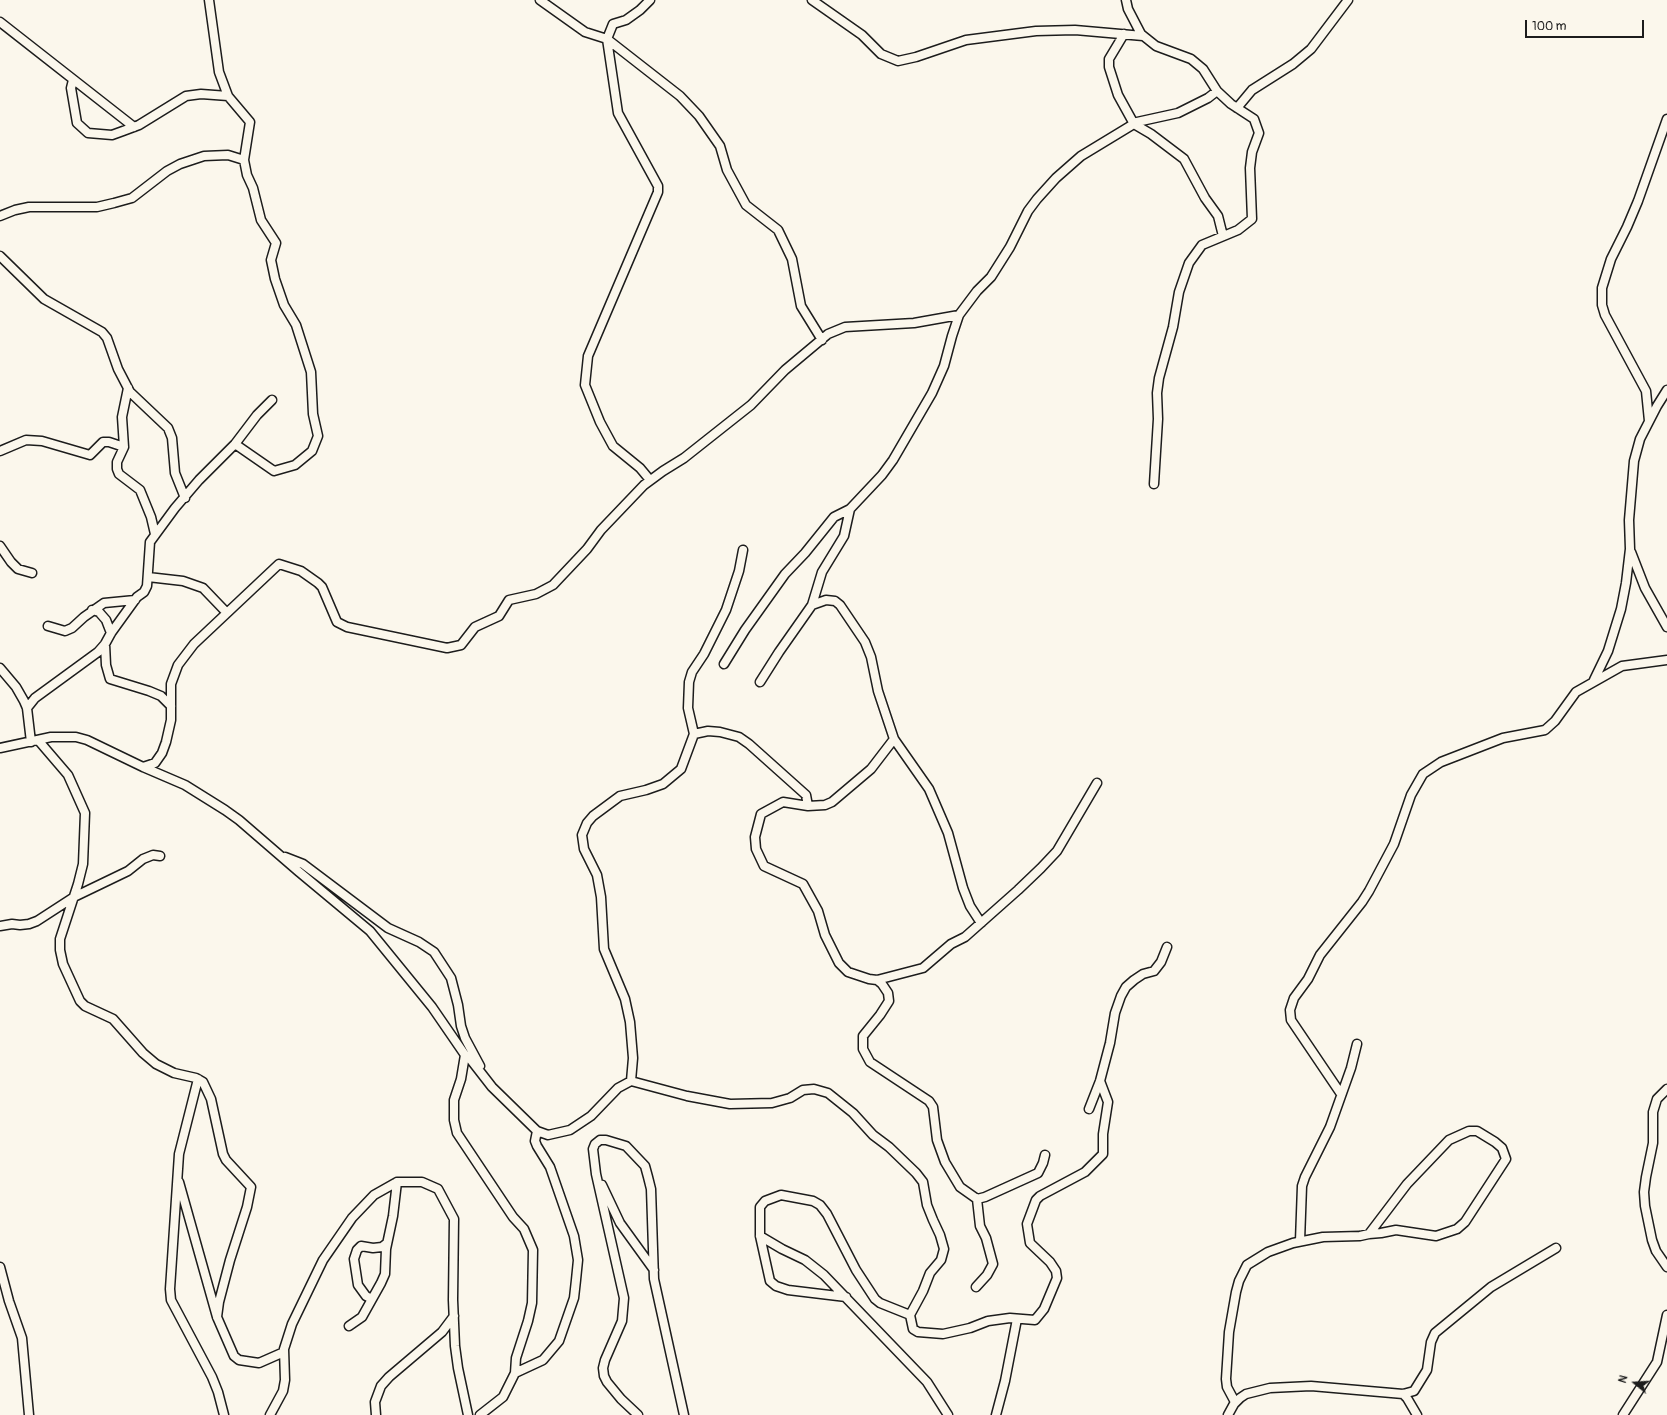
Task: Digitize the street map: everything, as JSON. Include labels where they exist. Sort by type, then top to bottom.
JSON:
[{"type":"street","points":[[208,0],[218,72],[228,96],[250,122],[244,160],[261,220],[276,243],[271,260],[275,279],[284,305],[296,325],[311,372],[314,414],[318,436],[312,451],[295,465],[274,471],[235,444]]},
{"type":"street","points":[[540,0],[585,32],[607,39],[680,96],[699,116],[720,146],[727,170],[746,205],[778,230],[792,259],[801,306],[822,340]]},
{"type":"street","points":[[650,0],[640,10],[626,20],[613,24],[607,39],[618,113],[658,186],[658,192],[588,356],[585,385],[600,422],[613,446],[640,468],[650,480]]},
{"type":"street","points":[[812,0],[862,35],[882,54],[898,61],[916,57],[966,40],[1036,30],[1075,30],[1143,36]]},
{"type":"street","points":[[1126,0],[1128,9],[1143,36],[1156,46],[1191,59],[1203,69],[1217,91],[1236,108],[1254,119],[1259,133],[1252,152],[1250,168],[1252,219],[1238,230],[1202,245],[1189,263],[1179,292],[1173,327],[1159,378],[1157,393],[1158,419],[1154,484]]},
{"type":"street","points":[[1236,108],[1252,90],[1292,64],[1311,49],[1348,0]]},
{"type":"street","points":[[0,22],[134,127]]},
{"type":"street","points":[[1124,34],[1109,59],[1109,67],[1118,96],[1134,124],[1151,134],[1184,159],[1204,198],[1218,216],[1223,236]]},
{"type":"street","points":[[73,80],[71,88],[75,116],[77,122],[88,134],[112,135],[134,127],[186,96],[201,94],[228,96]]},
{"type":"street","points":[[724,664],[745,630],[785,574],[805,553],[834,517],[850,509],[882,475],[893,460],[932,393],[944,366],[959,315],[977,291],[991,277],[1010,246],[1028,211],[1037,199],[1056,178],[1081,156],[1137,122],[1178,113],[1208,98],[1217,91]]},
{"type":"street","points":[[1649,421],[1646,391],[1605,315],[1602,305],[1602,288],[1611,259],[1638,201],[1667,119]]},
{"type":"street","points":[[0,216],[15,210],[29,207],[97,207],[132,198],[167,171],[180,164],[204,156],[228,155],[244,160]]},
{"type":"street","points":[[0,256],[44,299],[102,332],[107,338],[118,369],[128,388],[136,399],[168,428],[172,438],[175,473],[185,498]]},
{"type":"street","points":[[143,767],[155,763],[162,753],[171,720],[171,684],[178,665],[194,644],[279,564],[301,571],[318,582],[322,587],[337,622],[347,627],[447,648],[461,645],[475,627],[499,616],[509,600],[536,594],[553,585],[587,549],[601,530],[650,480],[684,458],[751,405],[785,370],[828,334],[845,327],[914,323],[959,315]]},
{"type":"street","points":[[128,388],[122,417],[124,447],[117,462],[119,474],[140,490],[152,517],[155,534]]},
{"type":"street","points":[[1594,680],[1608,651],[1621,609],[1626,583],[1630,549],[1629,520],[1634,461],[1640,439],[1667,390]]},
{"type":"street","points":[[27,708],[35,698],[98,652],[105,644],[111,633],[135,600],[144,592],[148,577],[150,542],[155,534],[199,480],[235,444],[257,415],[272,400]]},
{"type":"street","points":[[0,451],[26,440],[42,441],[90,455],[103,442],[109,442],[124,447]]},
{"type":"street","points":[[760,682],[812,605],[822,572],[844,536],[850,509]]},
{"type":"street","points":[[0,546],[18,569],[32,573]]},
{"type":"street","points":[[1630,549],[1645,588],[1667,627]]},
{"type":"street","points":[[631,1081],[633,1045],[630,1022],[625,999],[604,950],[601,897],[597,875],[584,849],[582,835],[587,823],[593,816],[620,796],[646,790],[663,784],[681,769],[694,734],[688,708],[689,682],[692,672],[704,654],[726,610],[739,571],[743,550]]},
{"type":"street","points":[[148,577],[183,581],[203,588],[227,613]]},
{"type":"street","points":[[48,626],[64,631],[72,628],[92,610],[104,602],[135,600]]},
{"type":"street","points":[[812,605],[826,600],[835,601],[840,604],[865,642],[872,657],[878,691],[894,739],[929,789],[948,833],[963,888],[970,906],[981,923]]},
{"type":"street","points":[[92,610],[99,612],[106,620],[111,633]]},
{"type":"street","points":[[105,644],[106,665],[110,679],[161,696],[171,706]]},
{"type":"street","points":[[1341,1094],[1291,1020],[1290,1010],[1294,998],[1308,979],[1320,955],[1369,891],[1394,844],[1411,795],[1423,774],[1441,762],[1503,738],[1545,730],[1560,715],[1576,692],[1594,680],[1622,666],[1667,660]]},
{"type":"street","points":[[0,668],[16,687],[27,708],[35,741],[68,775],[85,813],[83,864],[60,939],[60,950],[63,964],[80,1001],[85,1006],[113,1019],[147,1057],[156,1064],[174,1073],[198,1079],[203,1082],[207,1087],[211,1099],[223,1154],[226,1160],[251,1187],[247,1207],[230,1260],[217,1316]]},
{"type":"street","points":[[694,734],[708,731],[720,732],[739,737],[749,744],[806,795],[808,806]]},
{"type":"street","points":[[0,748],[51,737],[76,737],[87,740],[185,785],[225,810],[239,820],[370,931],[432,1007],[465,1055],[484,1076]]},
{"type":"street","points":[[894,739],[871,769],[832,802],[825,805],[808,806],[783,802],[762,814],[755,837],[756,849],[764,866],[803,884],[818,911],[825,935],[839,962],[848,972],[877,980],[882,984],[888,993],[889,1001],[863,1036],[863,1049],[870,1062],[929,1101],[933,1107],[937,1140],[945,1162],[960,1187],[977,1199],[980,1226],[986,1238],[993,1264],[987,1275],[976,1287]]},
{"type":"street","points":[[877,980],[923,968],[951,944],[965,937],[981,923],[1041,868],[1057,851],[1097,783]]},
{"type":"street","points":[[279,854],[304,864],[388,928],[418,942],[434,952],[451,978],[465,1038],[484,1076],[492,1088],[537,1131],[548,1135],[570,1130],[591,1116],[618,1088],[631,1081],[687,1096],[730,1104],[772,1103],[790,1098],[804,1090],[814,1089],[828,1093],[853,1114],[872,1135],[889,1147],[924,1182],[929,1211],[944,1249],[941,1260],[930,1273],[923,1291],[910,1315],[913,1329],[918,1332],[943,1334],[970,1328],[988,1321],[1010,1318],[1034,1320],[1039,1316],[1049,1301],[1057,1278],[1056,1271],[1053,1266],[1030,1243],[1027,1224],[1036,1200],[1040,1196],[1085,1172],[1103,1154],[1103,1134],[1108,1102],[1100,1081]]},
{"type":"street","points":[[0,926],[37,922],[74,896],[128,871],[143,859],[153,855],[160,856]]},
{"type":"street","points":[[1089,1109],[1100,1081],[1110,1043],[1115,1014],[1121,996],[1126,987],[1134,980],[1143,974],[1154,971],[1161,962],[1167,947]]},
{"type":"street","points":[[1300,1241],[1302,1186],[1304,1177],[1330,1127],[1351,1068],[1357,1044]]},
{"type":"street","points":[[465,1055],[461,1079],[454,1100],[454,1120],[457,1133],[513,1217],[524,1229],[533,1250],[532,1303],[516,1358],[515,1373],[503,1397],[480,1415]]},
{"type":"street","points":[[198,1079],[179,1154],[170,1289],[171,1300],[212,1377],[224,1415]]},
{"type":"street","points":[[1667,1089],[1657,1099],[1653,1112],[1653,1143],[1644,1192],[1645,1206],[1652,1240],[1656,1251],[1667,1267]]},
{"type":"street","points":[[515,1373],[543,1360],[559,1341],[574,1298],[578,1260],[574,1236],[550,1167],[537,1146],[537,1131]]},
{"type":"street","points":[[1235,1402],[1227,1387],[1226,1373],[1229,1332],[1239,1281],[1247,1265],[1268,1252],[1300,1241],[1323,1237],[1369,1234],[1396,1230],[1427,1236],[1436,1236],[1457,1229],[1465,1222],[1506,1159],[1502,1148],[1477,1131],[1469,1131],[1449,1140],[1407,1184],[1369,1234]]},
{"type":"street","points":[[638,1415],[620,1399],[604,1376],[603,1368],[605,1360],[622,1321],[624,1298],[596,1174],[593,1149],[594,1144],[600,1140],[606,1140],[626,1146],[645,1166],[651,1189],[654,1270],[661,1314],[684,1415]]},
{"type":"street","points":[[977,1199],[997,1192],[1038,1173],[1044,1163],[1046,1155]]},
{"type":"street","points":[[596,1174],[620,1223],[654,1270]]},
{"type":"street","points":[[177,1176],[217,1316],[234,1356],[239,1360],[259,1363],[284,1352]]},
{"type":"street","points":[[349,1326],[362,1317],[382,1283],[385,1274],[386,1244],[393,1216],[397,1182]]},
{"type":"street","points":[[270,1415],[283,1391],[285,1380],[284,1352],[292,1324],[323,1260],[352,1218],[374,1195],[397,1182],[422,1182],[438,1190],[454,1218],[454,1316],[458,1368],[468,1415]]},
{"type":"street","points":[[846,1297],[788,1290],[776,1286],[770,1280],[760,1236],[760,1207],[765,1201],[781,1195],[813,1201],[820,1205],[827,1214],[856,1270],[875,1299],[880,1303],[910,1315]]},
{"type":"street","points":[[760,1236],[805,1260],[824,1275],[927,1382],[948,1415]]},
{"type":"street","points":[[372,1299],[366,1296],[358,1285],[354,1259],[357,1250],[362,1246],[373,1248],[382,1247],[386,1244]]},
{"type":"street","points":[[1228,1415],[1235,1402],[1246,1394],[1270,1388],[1311,1386],[1403,1394],[1414,1391],[1428,1370],[1431,1342],[1435,1333],[1491,1287],[1556,1248]]},
{"type":"street","points":[[0,1267],[22,1338],[29,1415]]},
{"type":"street","points":[[1623,1415],[1657,1362],[1667,1315]]},
{"type":"street","points":[[376,1415],[375,1402],[381,1386],[389,1377],[435,1338],[454,1316]]},
{"type":"street","points":[[996,1415],[1005,1381],[1017,1319]]},
{"type":"street","points":[[1403,1394],[1417,1415]]}]
